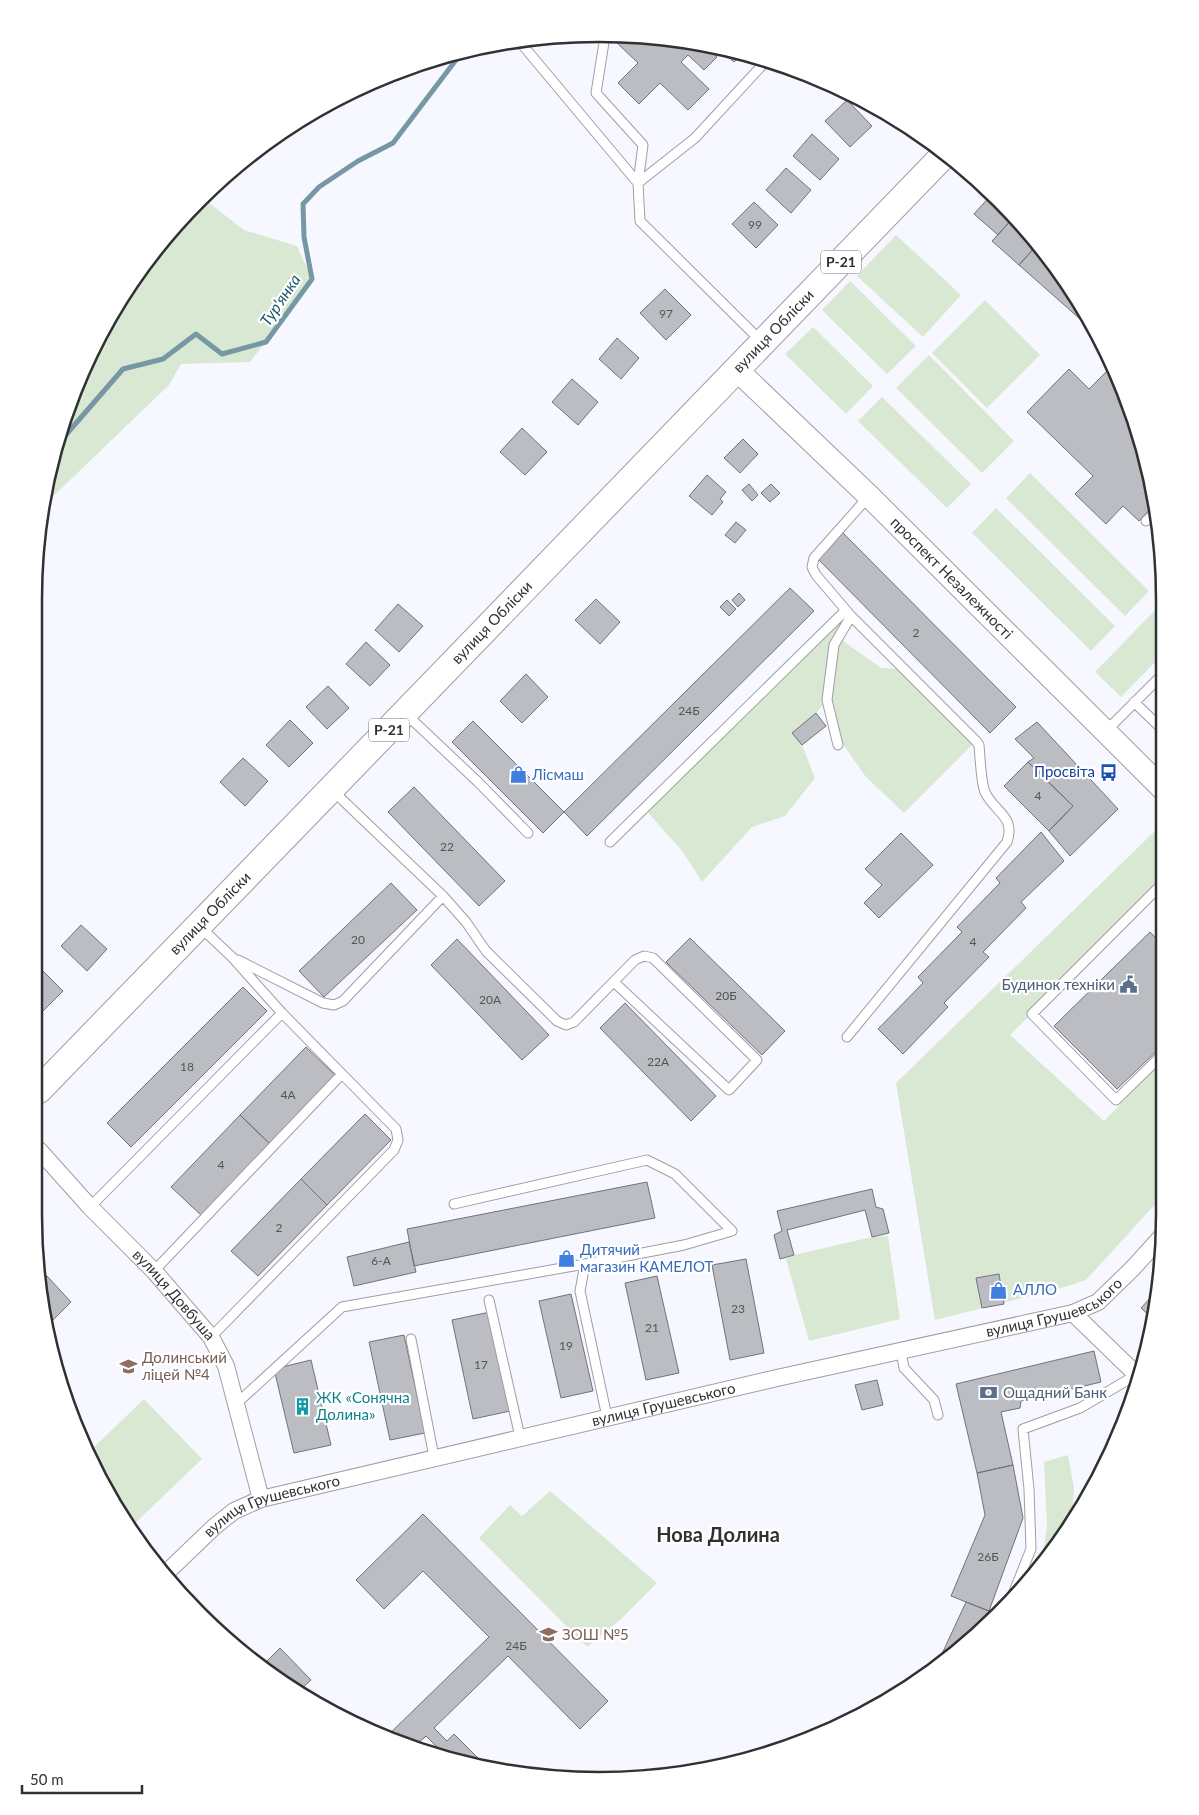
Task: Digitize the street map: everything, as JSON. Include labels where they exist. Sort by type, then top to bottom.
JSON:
[{"type":"main road","name":"вулиця Обліски","points":[[42,1087],[940,159]]},
{"type":"main road","name":"проспект Незалежності","points":[[737,370],[870,496],[1156,782]]},
{"type":"street","name":"вулиця Довбуша","points":[[42,1153],[90,1207],[154,1271],[211,1337],[226,1366],[261,1499]]},
{"type":"street","name":"вулиця Грушевського","points":[[170,1569],[214,1527],[234,1512],[261,1499],[607,1417],[1073,1313],[1098,1302],[1155,1243]]},
{"type":"street","points":[[1073,1313],[1134,1373]]},
{"type":"lane","points":[[604,42],[596,93],[643,146],[638,183],[640,221],[763,343]]},
{"type":"lane","points":[[525,47],[638,183]]},
{"type":"lane","points":[[638,183],[695,138],[761,66]]},
{"type":"lane","points":[[847,1037],[1007,842],[1010,833],[1009,823],[984,792],[979,745],[849,613],[816,575],[812,567],[814,558],[870,496]]},
{"type":"lane","points":[[1146,521],[1150,517]]},
{"type":"lane","points":[[838,745],[827,700],[834,645],[849,613]]},
{"type":"lane","points":[[610,842],[849,613]]},
{"type":"lane","points":[[1106,732],[1156,681]]},
{"type":"lane","points":[[1134,702],[1156,722]]},
{"type":"lane","points":[[405,713],[478,782],[528,833]]},
{"type":"lane","points":[[332,789],[443,896],[466,922],[486,951],[557,1021],[566,1025],[574,1022],[635,960],[644,956],[653,958],[757,1060],[729,1090],[614,982]]},
{"type":"lane","points":[[1156,890],[1032,1014],[1116,1100],[1156,1061]]},
{"type":"lane","points":[[232,957],[323,1003],[334,1005],[343,1001],[443,896]]},
{"type":"lane","points":[[199,925],[232,957],[341,1075],[396,1129],[398,1140],[394,1150],[211,1337]]},
{"type":"lane","points":[[90,1207],[282,1013]]},
{"type":"lane","points":[[154,1271],[341,1075]]},
{"type":"lane","points":[[236,1404],[342,1307],[684,1245],[732,1231],[675,1174],[647,1160],[454,1204]]},
{"type":"lane","points":[[585,1264],[580,1290],[607,1417]]},
{"type":"lane","points":[[489,1300],[520,1437]]},
{"type":"lane","points":[[411,1339],[434,1457]]},
{"type":"lane","points":[[901,1351],[904,1368],[934,1400],[938,1415]]},
{"type":"lane","points":[[1017,1584],[1031,1549],[1029,1489],[1023,1429],[1080,1408],[1132,1380]]},
{"type":"green space","points":[[209,203],[244,230],[297,246],[312,279],[250,362],[181,364],[169,385],[52,497],[61,455],[72,420],[100,353],[136,290],[181,232],[206,206]]},
{"type":"green space","points":[[896,235],[961,295],[923,337],[857,276]]},
{"type":"green space","points":[[850,281],[916,346],[887,374],[822,310]]},
{"type":"green space","points":[[985,300],[1040,355],[987,408],[932,353]]},
{"type":"green space","points":[[813,327],[873,386],[846,414],[785,354]]},
{"type":"green space","points":[[929,355],[1014,441],[982,473],[896,388]]},
{"type":"green space","points":[[882,397],[971,484],[947,508],[858,421]]},
{"type":"green space","points":[[1030,473],[1149,591],[1125,616],[1006,498]]},
{"type":"green space","points":[[996,508],[1115,626],[1091,651],[972,533]]},
{"type":"green space","points":[[1156,609],[1156,661],[1121,697],[1095,672]]},
{"type":"green space","points":[[846,610],[851,616],[839,638],[881,668],[904,669],[976,741],[904,813],[866,777],[837,736],[826,701],[816,713],[792,733],[802,745],[815,778],[785,816],[752,827],[702,882],[683,852],[644,808]]},
{"type":"green space","points":[[1156,830],[1156,890],[1010,1035],[1104,1121],[1154,1070],[1156,1072],[1156,1203],[1086,1280],[935,1320],[896,1083]]},
{"type":"green space","points":[[888,1236],[900,1319],[809,1341],[786,1259],[794,1255],[872,1237]]},
{"type":"green space","points":[[144,1399],[202,1459],[135,1523],[117,1494],[93,1448]]},
{"type":"green space","points":[[1068,1455],[1074,1488],[1073,1509],[1043,1552],[1047,1524],[1044,1462]]},
{"type":"green space","points":[[550,1491],[657,1583],[621,1619],[587,1647],[479,1538],[510,1505],[522,1516]]},
{"type":"building","points":[[617,43],[672,47],[715,54],[717,57],[704,70],[688,55],[681,62],[709,89],[688,110],[660,83],[639,104],[618,83],[638,63]]},
{"type":"building","points":[[847,100],[872,126],[850,147],[825,121]]},
{"type":"building","points":[[812,134],[839,159],[820,180],[793,156]]},
{"type":"building","points":[[786,168],[811,190],[791,213],[766,190]]},
{"type":"building","points":[[987,200],[1009,223],[998,235],[974,214]]},
{"type":"building","points":[[754,202],[778,225],[756,248],[732,224]]},
{"type":"building","points":[[1009,223],[1033,250],[1019,265],[992,241]]},
{"type":"building","points":[[1033,250],[1063,290],[1082,320],[1019,265]]},
{"type":"building","points":[[665,289],[691,315],[666,340],[640,313]]},
{"type":"building","points":[[617,338],[639,358],[621,379],[599,359]]},
{"type":"building","points":[[1069,369],[1089,389],[1107,371],[1127,420],[1138,455],[1146,491],[1149,510],[1139,521],[1123,506],[1106,524],[1075,494],[1093,476],[1027,412]]},
{"type":"building","points":[[572,379],[598,402],[578,425],[552,402]]},
{"type":"building","points":[[522,428],[547,452],[525,475],[500,452]]},
{"type":"building","points":[[743,439],[758,454],[740,473],[724,458]]},
{"type":"building","points":[[707,475],[726,492],[720,499],[723,502],[712,515],[689,496]]},
{"type":"building","points":[[749,484],[758,495],[752,501],[742,490]]},
{"type":"building","points":[[771,484],[780,493],[770,502],[761,493]]},
{"type":"building","points":[[736,522],[746,530],[735,543],[725,535]]},
{"type":"building","points":[[843,533],[1016,707],[990,733],[817,558]]},
{"type":"building","points":[[790,588],[814,611],[587,836],[564,812]]},
{"type":"building","points":[[739,593],[745,600],[738,607],[732,600]]},
{"type":"building","points":[[596,599],[620,622],[600,644],[575,620]]},
{"type":"building","points":[[727,600],[736,609],[729,616],[720,607]]},
{"type":"building","points":[[398,604],[423,626],[399,652],[375,630]]},
{"type":"building","points":[[366,642],[390,665],[370,686],[346,664]]},
{"type":"building","points":[[526,674],[548,697],[522,723],[500,701]]},
{"type":"building","points":[[328,686],[349,708],[327,729],[306,707]]},
{"type":"building","points":[[816,713],[826,726],[802,745],[792,733]]},
{"type":"building","points":[[290,720],[313,743],[289,767],[266,745]]},
{"type":"building","points":[[473,721],[564,812],[543,833],[452,742]]},
{"type":"building","points":[[1037,722],[1118,809],[1070,856],[1049,831],[1073,806],[1028,762],[1034,758],[1015,739]]},
{"type":"building","points":[[243,758],[268,781],[245,806],[220,782]]},
{"type":"building","points":[[1028,762],[1073,806],[1049,831],[1004,786]]},
{"type":"building","points":[[414,787],[505,881],[479,906],[388,812]]},
{"type":"building","points":[[1041,832],[1064,861],[1021,902],[1026,908],[983,952],[989,957],[944,1003],[948,1007],[903,1054],[878,1029],[923,983],[918,977],[962,932],[957,927],[1000,883],[996,878]]},
{"type":"building","points":[[901,833],[933,865],[879,918],[864,903],[882,885],[865,869]]},
{"type":"building","points":[[391,883],[417,910],[324,997],[299,971]]},
{"type":"building","points":[[81,925],[107,949],[87,971],[61,946]]},
{"type":"building","name":"Будинок техніки","points":[[1150,932],[1156,938],[1156,1052],[1117,1089],[1054,1026]]},
{"type":"building","points":[[690,938],[785,1031],[762,1055],[666,962]]},
{"type":"building","points":[[457,939],[549,1035],[522,1060],[431,965]]},
{"type":"building","points":[[42,970],[63,991],[42,1012]]},
{"type":"building","points":[[243,987],[267,1011],[131,1147],[107,1123]]},
{"type":"building","points":[[625,1003],[716,1096],[691,1121],[600,1028]]},
{"type":"building","points":[[306,1047],[336,1076],[270,1144],[240,1115]]},
{"type":"building","points":[[365,1114],[391,1140],[327,1205],[301,1179]]},
{"type":"building","points":[[240,1115],[270,1144],[201,1215],[171,1187]]},
{"type":"building","points":[[301,1179],[327,1205],[258,1276],[231,1251]]},
{"type":"building","points":[[647,1182],[655,1218],[414,1266],[407,1229]]},
{"type":"building","points":[[872,1189],[876,1207],[883,1209],[889,1233],[872,1237],[865,1210],[787,1230],[794,1255],[780,1259],[774,1235],[782,1231],[777,1211]]},
{"type":"building","points":[[409,1242],[416,1272],[354,1286],[347,1257]]},
{"type":"building","points":[[746,1259],[764,1353],[730,1360],[712,1265]]},
{"type":"building","points":[[999,1274],[1004,1304],[982,1308],[976,1278]]},
{"type":"building","points":[[657,1276],[679,1373],[646,1380],[625,1283]]},
{"type":"building","points":[[46,1277],[71,1302],[52,1321],[47,1288]]},
{"type":"building","points":[[571,1294],[593,1391],[561,1398],[539,1301]]},
{"type":"building","points":[[1150,1298],[1148,1314],[1141,1308]]},
{"type":"building","points":[[490,1312],[510,1411],[473,1419],[452,1320]]},
{"type":"building","points":[[404,1335],[425,1433],[390,1440],[369,1342]]},
{"type":"building","points":[[1094,1351],[1101,1382],[1021,1401],[1020,1408],[1001,1412],[1013,1465],[977,1473],[956,1384]]},
{"type":"building","name":"ЖК «Сонячна Долина»","points":[[311,1360],[331,1445],[294,1453],[274,1369]]},
{"type":"building","points":[[877,1380],[883,1405],[862,1410],[855,1385]]},
{"type":"building","points":[[1013,1465],[1023,1518],[989,1611],[951,1596],[985,1515],[977,1473]]},
{"type":"building","points":[[423,1514],[608,1701],[580,1729],[508,1656],[434,1728],[447,1741],[454,1734],[479,1759],[439,1749],[426,1736],[419,1743],[391,1732],[489,1637],[423,1571],[384,1609],[356,1580]]},
{"type":"building","points":[[966,1602],[991,1611],[967,1634],[941,1655]]},
{"type":"building","points":[[280,1648],[311,1680],[303,1687],[266,1662]]},
{"type":"waterway","name":"Тур'янка","points":[[68,432],[123,369],[163,359],[196,334],[222,354],[266,342],[312,279],[304,237],[303,204],[319,187],[358,161],[393,143],[455,61]]},
{"type":"place","name":"Просвіта","points":[[1109,772]]},
{"type":"place","name":"Лісмаш","points":[[518,775]]},
{"type":"place","name":"Будинок техніки","points":[[1129,985]]},
{"type":"place","name":"Дитячий магазин КАМЕЛОТ","points":[[566,1259]]},
{"type":"place","name":"АЛЛО","points":[[999,1290]]},
{"type":"place","name":"Долинський ліцей №4","points":[[128,1367]]},
{"type":"place","name":"Ощадний Банк","points":[[989,1393]]},
{"type":"place","name":"ЖК «Сонячна Долина»","points":[[302,1407]]},
{"type":"place","name":"ЗОШ №5","points":[[548,1635]]},
{"type":"district","name":"Нова Долина","points":[[718,1535]]}]
